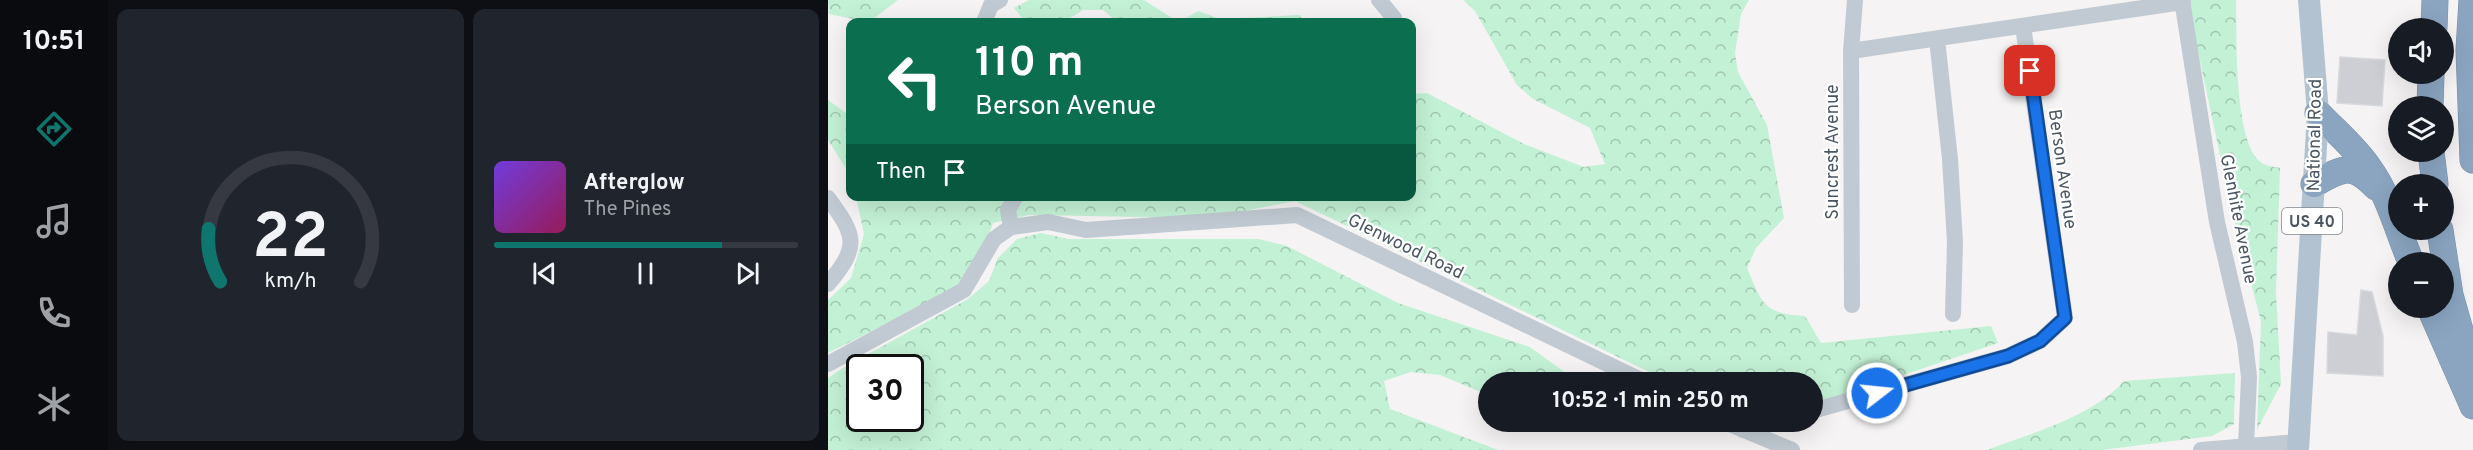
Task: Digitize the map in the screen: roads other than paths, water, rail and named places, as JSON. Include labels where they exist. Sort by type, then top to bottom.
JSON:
[{"type":"highway","points":[[2434,18],[2435,0]]},
{"type":"highway","points":[[2472,0],[2469,50],[2473,160]]},
{"type":"highway","points":[[2318,113],[2358,153],[2371,170],[2406,252]]},
{"type":"highway","points":[[2314,184],[2335,172],[2352,169],[2365,176],[2383,194]]},
{"type":"highway","points":[[2442,240],[2450,294],[2473,376]]},
{"type":"highway","points":[[2434,318],[2473,406]]},
{"type":"main road","name":"National Road","points":[[2298,446],[2318,113],[2309,0]]},
{"type":"street","points":[[986,18],[992,5],[1000,0]]},
{"type":"street","points":[[1379,0],[1394,18]]},
{"type":"street","name":"Suncrest Avenue","points":[[1852,305],[1851,51],[1855,0]]},
{"type":"street","points":[[1851,51],[2183,1]]},
{"type":"street","name":"Glenhite Avenue","points":[[2183,1],[2217,222],[2245,342],[2249,376],[2246,446]]},
{"type":"street","name":"Berson Avenue","points":[[1823,408],[2008,356],[2040,341],[2065,318],[2024,26]]},
{"type":"street","points":[[1936,39],[1950,159],[1955,242],[1953,314]]},
{"type":"street","points":[[828,198],[848,225],[852,248],[844,265],[828,284]]},
{"type":"street","points":[[828,364],[964,290],[994,239],[1011,226],[1008,210],[1013,201]]},
{"type":"street","name":"Glenwood Road","points":[[1011,226],[1048,222],[1086,230],[1297,214],[1624,372]]},
{"type":"street","points":[[1748,432],[1792,450]]},
{"type":"street","points":[[2201,450],[2246,446],[2298,446]]}]
